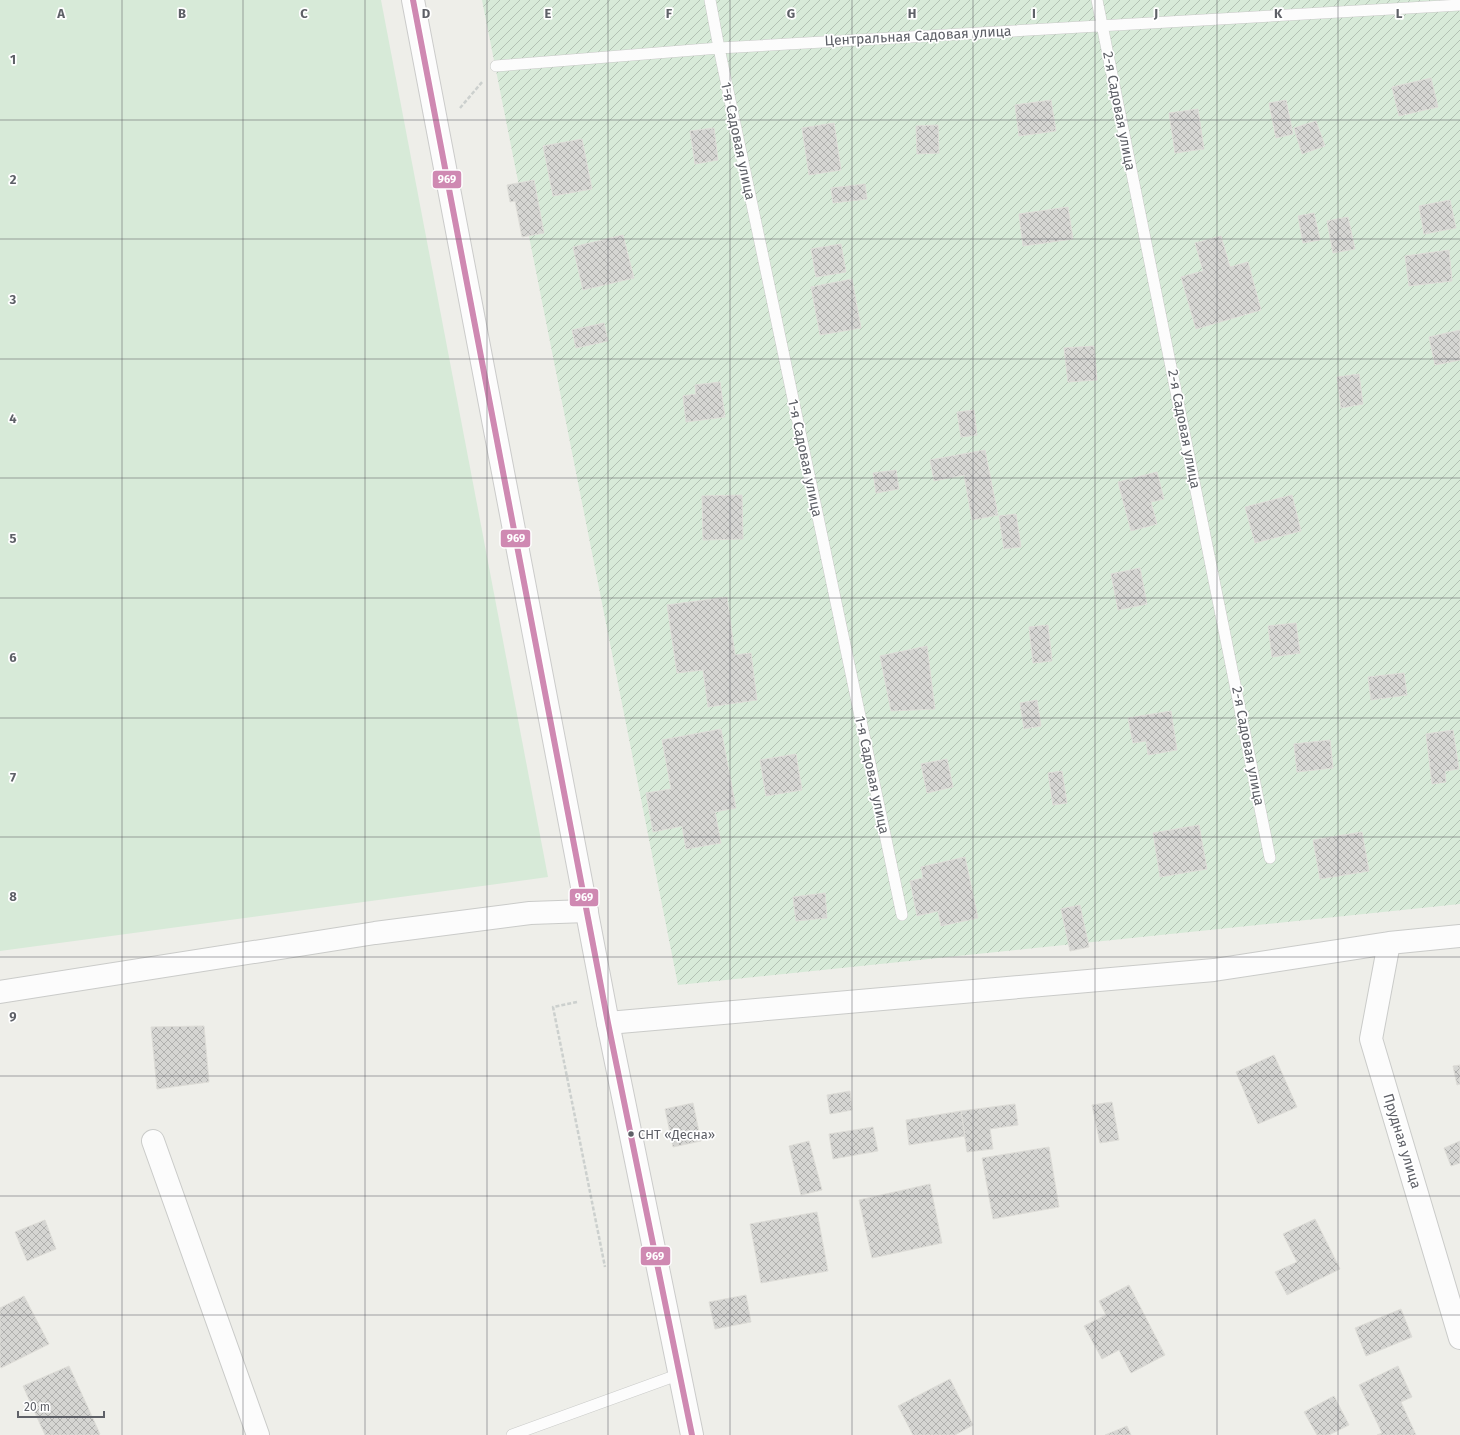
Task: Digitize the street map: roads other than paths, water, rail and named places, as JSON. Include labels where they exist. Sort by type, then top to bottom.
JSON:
[{"type":"street","points":[[413,0],[608,1023],[692,1435]]},
{"type":"street","points":[[0,992],[375,933],[530,913],[587,911]]},
{"type":"street","points":[[608,1023],[1214,970],[1389,943],[1460,936]]},
{"type":"street","name":"Прудная улица","points":[[1389,943],[1371,1039],[1460,1338]]},
{"type":"street","points":[[153,1141],[258,1435]]},
{"type":"lane","name":"1-я Садовая улица","points":[[710,0],[902,915]]},
{"type":"lane","name":"2-я Садовая улица","points":[[1097,0],[1270,858]]},
{"type":"lane","name":"Центральная Садовая улица","points":[[496,66],[719,48],[1460,5]]},
{"type":"lane","points":[[512,1435],[680,1374]]},
{"type":"place","name":"СНТ «Десна»","points":[[631,1134]]}]
